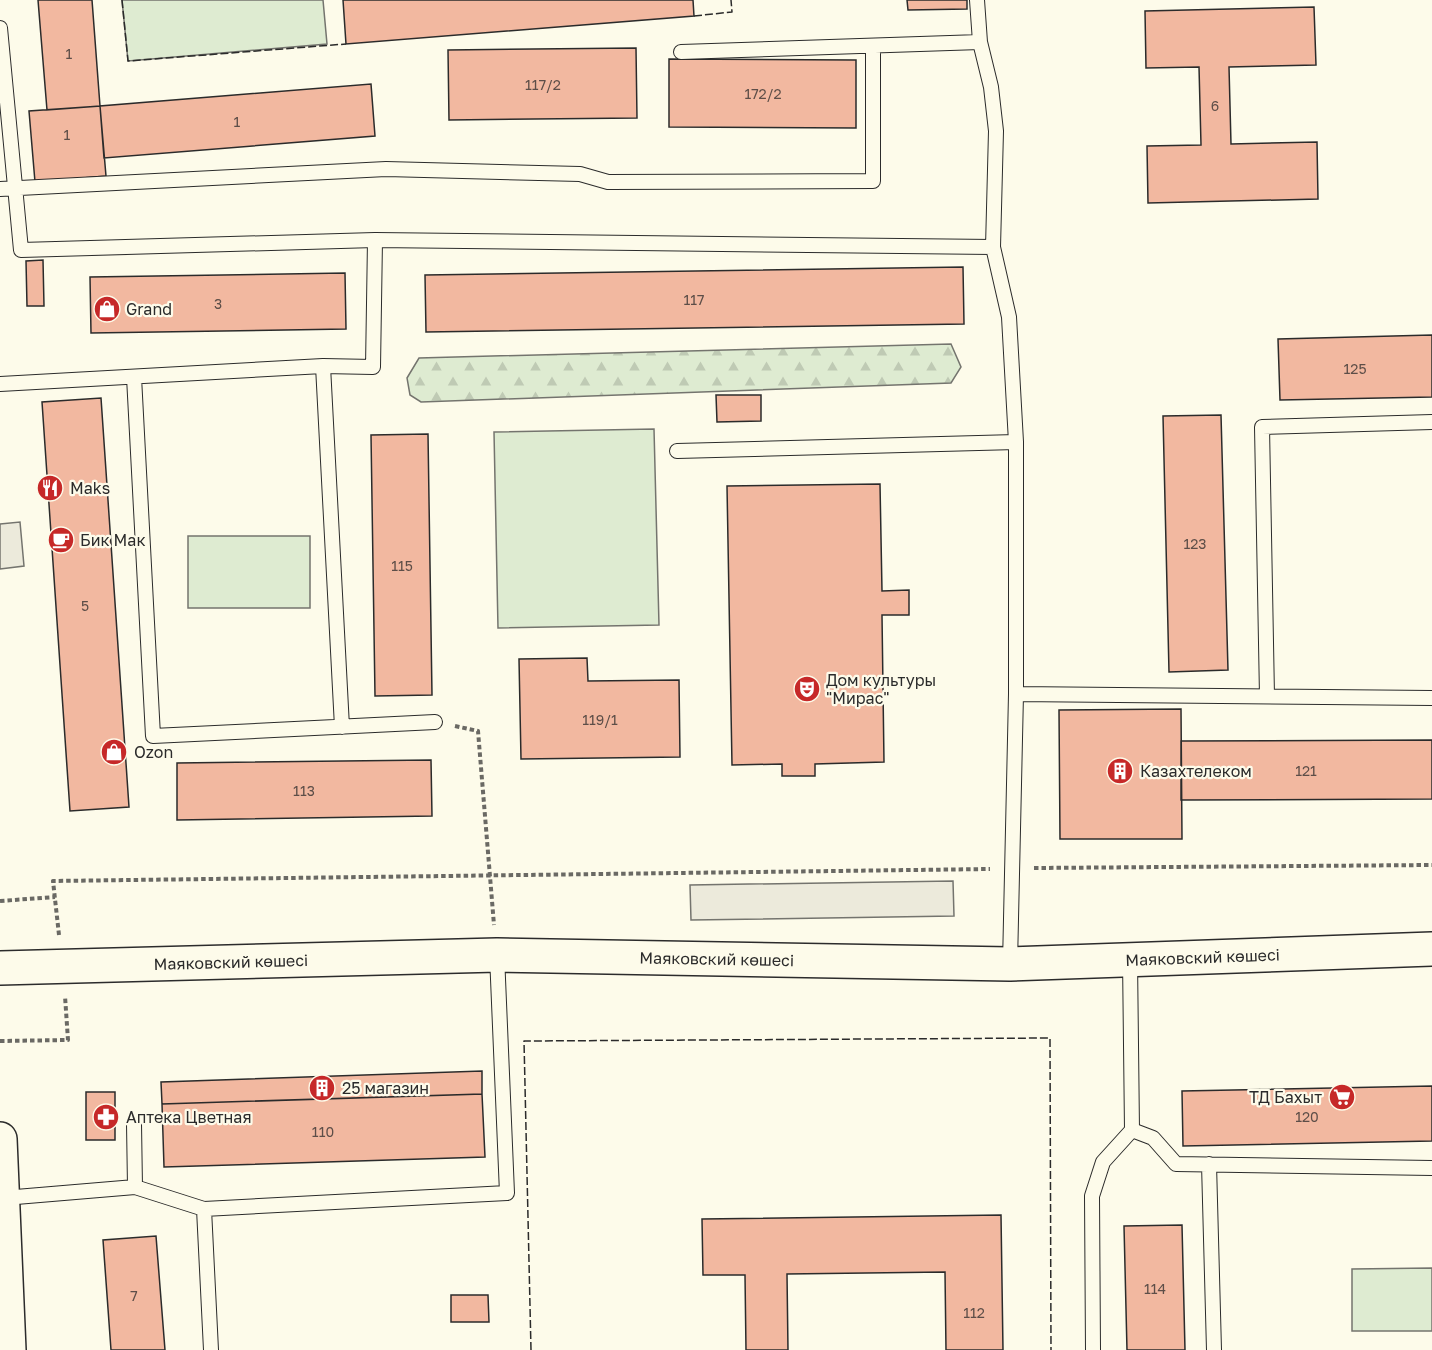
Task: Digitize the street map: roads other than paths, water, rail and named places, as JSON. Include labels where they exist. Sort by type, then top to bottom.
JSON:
[{"type":"street","name":"Маяковский көшесі","points":[[0,968],[497,955],[1010,964],[1432,949]]},
{"type":"street","points":[[0,1139],[9,1350]]},
{"type":"lane","points":[[977,0],[980,42],[991,87],[996,131],[993,247],[1009,317],[1016,442],[1016,694],[1010,964]]},
{"type":"lane","points":[[0,28],[21,250],[375,240],[993,247]]},
{"type":"lane","points":[[681,52],[980,42]]},
{"type":"lane","points":[[0,189],[386,169],[580,174],[608,182],[873,181],[873,46]]},
{"type":"lane","points":[[0,384],[323,366],[373,367],[375,240]]},
{"type":"lane","points":[[323,366],[342,727]]},
{"type":"lane","points":[[134,377],[153,736],[435,722]]},
{"type":"lane","points":[[1267,696],[1262,427],[1432,422]]},
{"type":"lane","points":[[677,451],[1016,442]]},
{"type":"lane","points":[[1016,694],[1432,698]]},
{"type":"lane","points":[[4,1198],[135,1187],[204,1209],[507,1193],[497,955]]},
{"type":"lane","points":[[1093,1350],[1092,1196],[1103,1162],[1132,1130],[1130,959]]},
{"type":"lane","points":[[134,1124],[135,1187]]},
{"type":"lane","points":[[1132,1130],[1153,1138],[1176,1164],[1432,1168]]},
{"type":"lane","points":[[1209,1164],[1214,1350]]},
{"type":"lane","points":[[204,1209],[212,1350]]},
{"type":"place","name":"Grand","points":[[107,309]]},
{"type":"place","name":"Maks","points":[[50,488]]},
{"type":"place","name":"Бик Мак","points":[[61,540]]},
{"type":"place","name":"Дом культуры \"Мирас\"","points":[[807,689]]},
{"type":"place","name":"Ozon","points":[[114,752]]},
{"type":"place","name":"Казахтелеком","points":[[1120,771]]},
{"type":"place","name":"25 магазин","points":[[322,1088]]},
{"type":"place","name":"ТД Бахыт","points":[[1342,1097]]},
{"type":"place","name":"Аптека Цветная","points":[[106,1117]]}]
